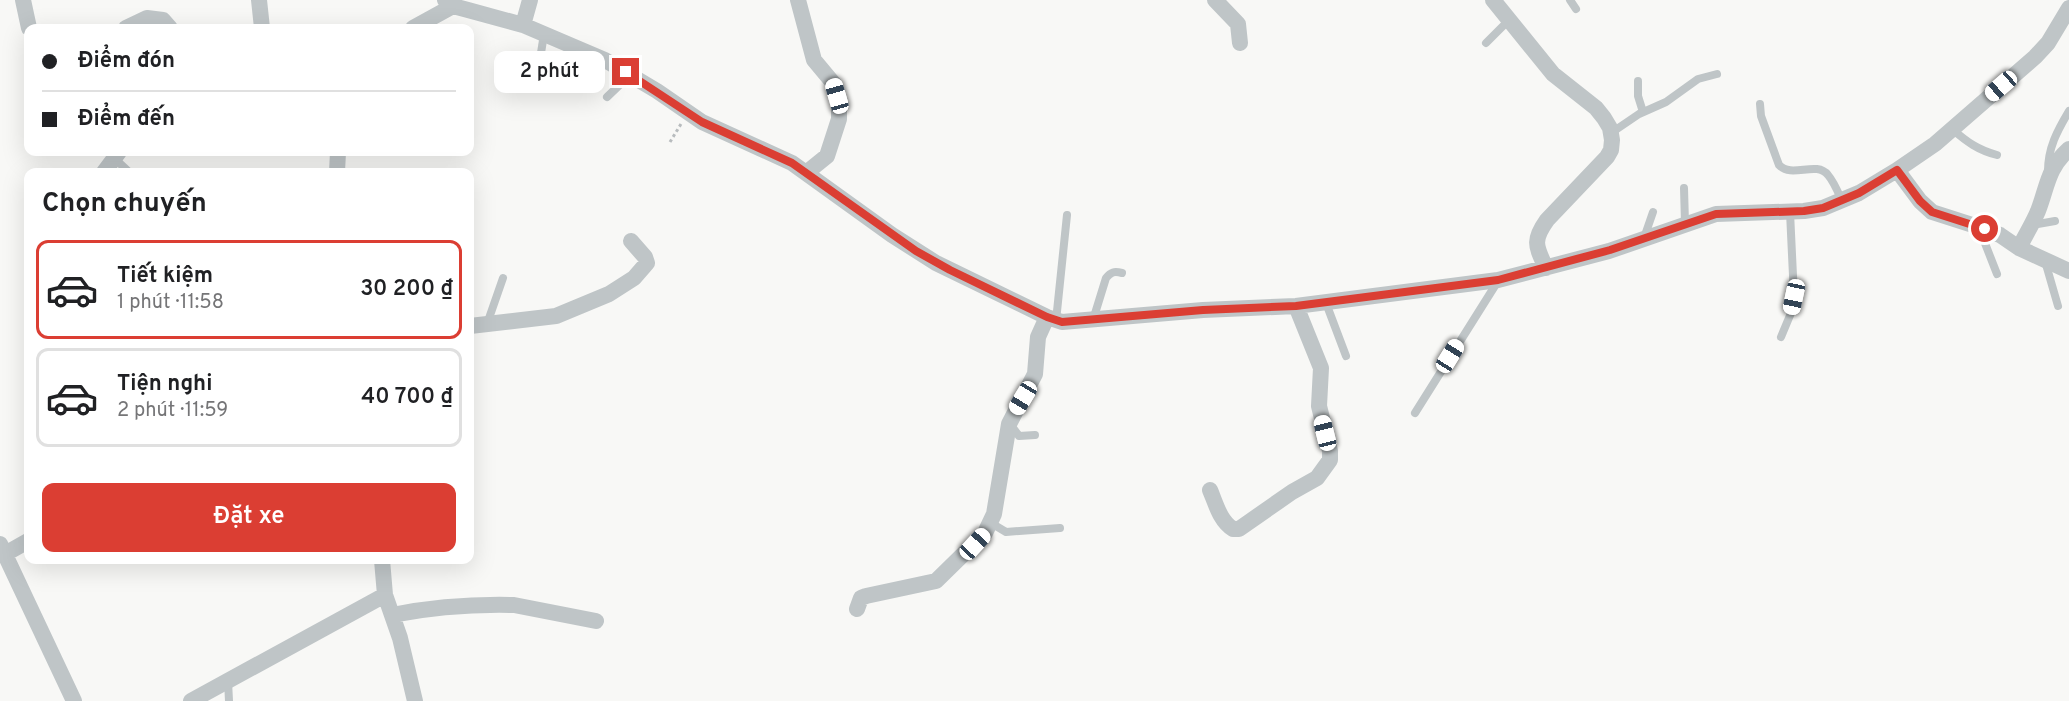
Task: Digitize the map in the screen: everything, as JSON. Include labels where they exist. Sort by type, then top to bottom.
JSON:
[{"type":"street","points":[[23,0],[27,24]]},
{"type":"street","points":[[259,0],[262,24]]},
{"type":"street","points":[[523,25],[530,0]]},
{"type":"street","points":[[798,0],[814,60],[834,84],[839,108],[839,119],[827,156],[806,172]]},
{"type":"street","points":[[1215,0],[1238,24],[1240,43]]},
{"type":"street","points":[[1493,0],[1553,74],[1596,108],[1611,133],[1611,150],[1607,157],[1540,230],[1536,242],[1546,268]]},
{"type":"street","points":[[418,24],[449,3],[523,25],[605,60],[702,122],[771,152],[806,172],[916,251],[943,267],[1051,319],[1072,322],[1203,310],[1296,306],[1498,280],[1610,250],[1716,214],[1791,212],[1823,208],[1859,193],[1897,170],[1952,129],[2035,57],[2068,14]]},
{"type":"street","points":[[134,24],[147,18],[163,20],[166,24]]},
{"type":"street","points":[[2019,248],[2038,210],[2048,178],[2060,157],[2069,149]]},
{"type":"street","points":[[1897,170],[1920,201],[1932,212],[2000,235],[2019,248],[2069,271]]},
{"type":"street","points":[[474,326],[556,316],[609,294],[634,278],[647,263],[645,257],[631,241]]},
{"type":"street","points":[[1210,490],[1228,526],[1239,529],[1292,492],[1317,478],[1330,460],[1319,406],[1321,368],[1296,306]]},
{"type":"street","points":[[857,609],[861,598],[866,596],[936,581],[980,538],[991,523],[1001,479],[1009,424],[1035,374],[1038,337],[1051,319]]},
{"type":"street","points":[[24,543],[2,549],[74,701]]},
{"type":"street","points":[[382,564],[385,595],[415,701]]},
{"type":"street","points":[[191,701],[385,595]]},
{"type":"street","points":[[392,615],[439,607],[500,604],[596,621]]},
{"type":"lane","points":[[1570,0],[1576,9]]},
{"type":"lane","points":[[1486,43],[1509,20]]},
{"type":"lane","points":[[537,78],[544,34]]},
{"type":"lane","points":[[1611,133],[1643,112],[1666,102],[1698,79],[1717,74]]},
{"type":"lane","points":[[606,97],[631,75]]},
{"type":"lane","points":[[1638,81],[1638,96],[1643,112]]},
{"type":"lane","points":[[1760,104],[1761,116],[1779,165],[1783,170],[1823,170],[1828,174],[1842,201]]},
{"type":"lane","points":[[2048,178],[2050,147],[2069,111]]},
{"type":"lane","points":[[1952,129],[1970,145],[1997,155]]},
{"type":"lane","points":[[109,159],[123,168]]},
{"type":"lane","points":[[1684,188],[1686,223]]},
{"type":"lane","points":[[1644,238],[1653,212]]},
{"type":"lane","points":[[1781,337],[1791,313],[1794,297],[1791,212]]},
{"type":"lane","points":[[1051,319],[1067,215]]},
{"type":"lane","points":[[2031,225],[2055,221]]},
{"type":"lane","points":[[1979,227],[1997,273]]},
{"type":"lane","points":[[2045,260],[2058,306]]},
{"type":"lane","points":[[1093,320],[1106,278],[1115,272],[1122,273]]},
{"type":"lane","points":[[487,324],[503,278]]},
{"type":"lane","points":[[1415,413],[1498,280]]},
{"type":"lane","points":[[1326,303],[1346,356]]},
{"type":"lane","points":[[1009,424],[1019,436],[1035,435]]},
{"type":"lane","points":[[991,523],[1005,532],[1060,528]]},
{"type":"lane","points":[[228,681],[229,701]]},
{"type":"path","points":[[670,142],[687,112]]},
{"type":"route","points":[[626,72],[702,122],[792,163],[892,235],[936,263],[1047,317],[1062,322],[1203,310],[1296,306],[1498,280],[1610,250],[1716,214],[1804,211],[1823,208],[1859,193],[1897,170],[1920,201],[1932,212],[1985,229]]}]
